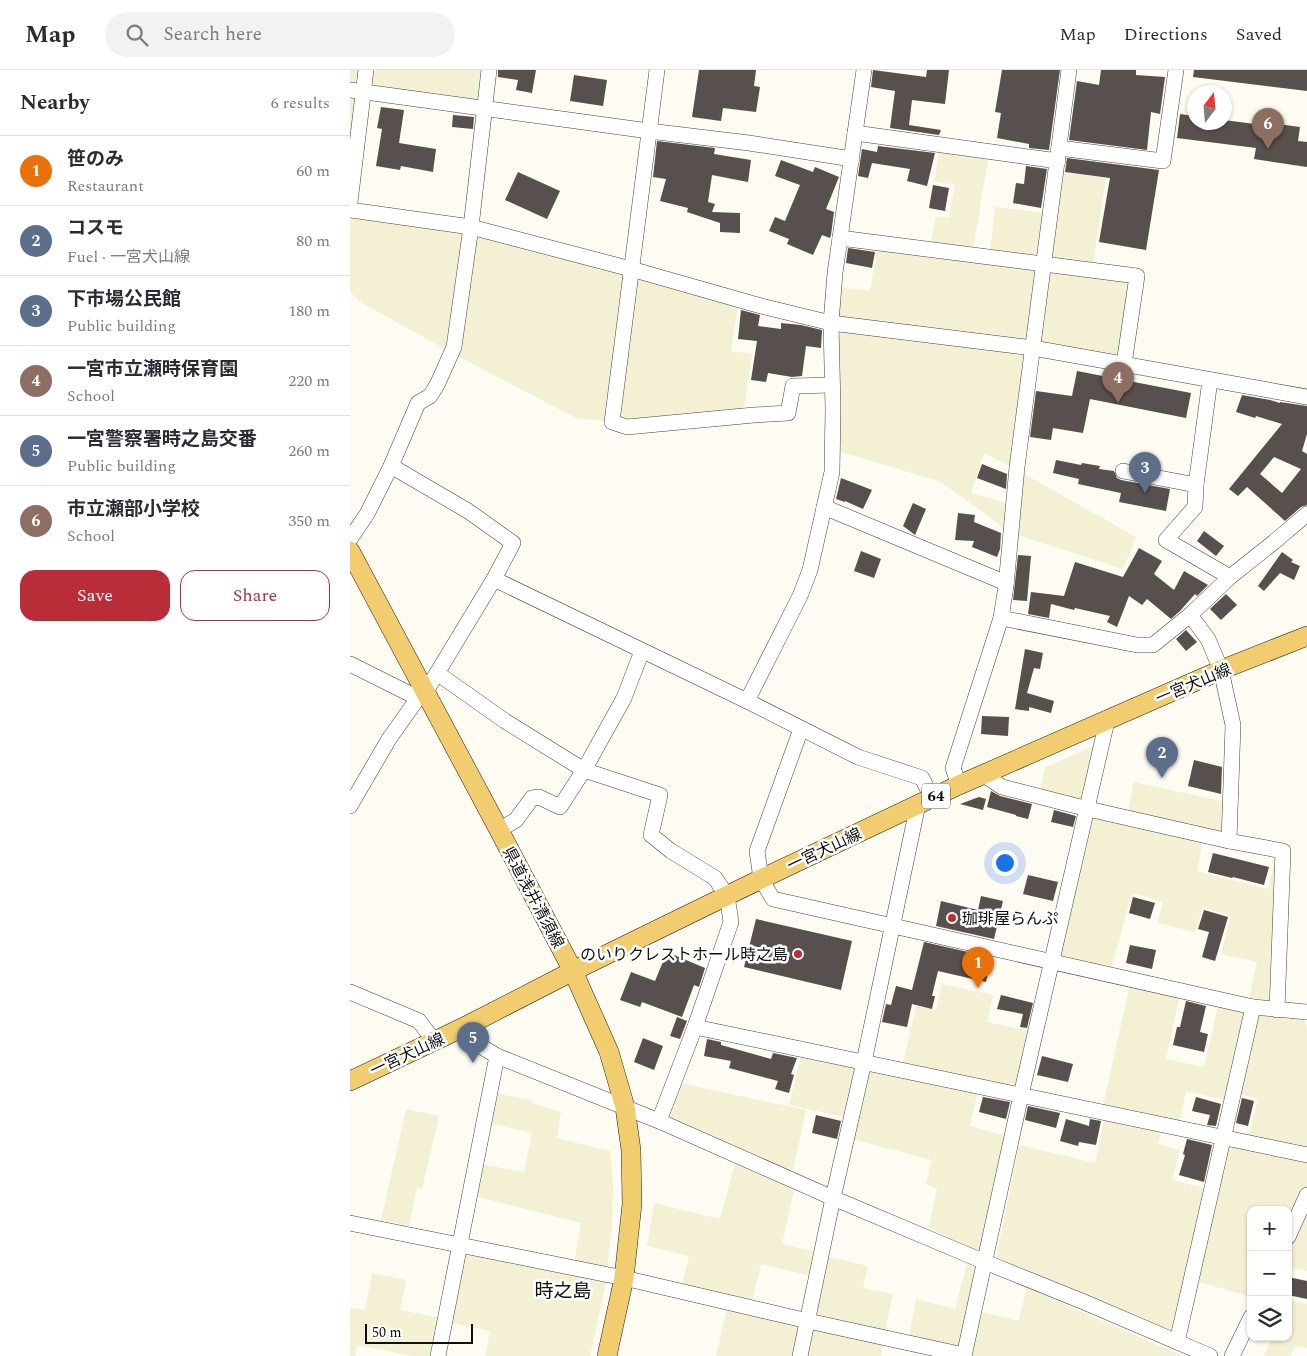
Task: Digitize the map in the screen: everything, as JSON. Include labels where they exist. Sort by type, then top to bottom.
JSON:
[{"type":"main road","name":"県道浅井清須線","points":[[350,551],[422,696],[499,830],[573,972],[608,1052],[625,1107],[631,1150],[632,1204],[624,1278],[607,1356]]},
{"type":"main road","name":"一宮犬山線","points":[[350,1081],[466,1026],[760,879],[959,785],[1221,670],[1307,636]]},
{"type":"street","points":[[350,202],[357,90],[366,70]]},
{"type":"street","points":[[350,539],[367,514],[392,466],[418,403],[430,396],[438,386],[454,347],[471,227],[489,70]]},
{"type":"street","points":[[657,70],[612,422],[627,427],[788,413],[793,386],[832,384]]},
{"type":"street","points":[[747,701],[800,596],[810,570],[832,472],[831,323],[835,272],[864,70]]},
{"type":"street","points":[[959,785],[953,768],[1001,618],[1017,467],[1069,70]]},
{"type":"street","points":[[856,134],[1058,154],[1163,162],[1176,70]]},
{"type":"street","points":[[357,90],[484,109],[749,143],[852,159]]},
{"type":"street","points":[[350,210],[471,227],[631,269],[761,306],[831,323],[1033,348],[1307,397]]},
{"type":"street","points":[[840,238],[1137,276],[1124,364]]},
{"type":"street","points":[[1210,380],[1196,485],[1195,507],[1166,540],[1230,577]]},
{"type":"street","points":[[350,806],[354,790],[437,673],[494,579],[513,543],[468,511],[392,466]]},
{"type":"street","points":[[1123,471],[1196,485]]},
{"type":"street","points":[[824,507],[1006,584]]},
{"type":"street","points":[[1001,618],[1137,644],[1153,645],[1190,615],[1230,577],[1307,514]]},
{"type":"street","points":[[494,579],[747,701],[858,757],[922,778],[925,801],[893,927],[800,1356]]},
{"type":"street","points":[[1190,615],[1208,639],[1221,670],[1233,725],[1229,840]]},
{"type":"street","points":[[499,830],[516,820],[532,798],[538,798],[560,807],[584,770],[624,698],[642,651]]},
{"type":"street","points":[[350,664],[422,696]]},
{"type":"street","points":[[437,673],[505,721],[584,770],[660,795],[651,835],[671,851],[716,878],[727,896],[732,922],[659,1121]]},
{"type":"street","points":[[350,1223],[624,1278],[964,1355],[1021,1095],[1107,721]]},
{"type":"street","points":[[801,729],[757,851],[760,879],[773,899],[1252,1007],[1307,1012]]},
{"type":"street","points":[[984,775],[1002,787],[1088,809],[1283,851],[1277,1010]]},
{"type":"street","points":[[350,992],[419,1021],[434,1041]]},
{"type":"street","points":[[1177,1342],[1252,1007]]},
{"type":"street","points":[[466,1026],[475,1043],[496,1056],[659,1121],[833,1198],[1210,1356]]},
{"type":"street","points":[[695,1027],[1307,1155]]},
{"type":"street","points":[[438,1356],[496,1056]]},
{"type":"street","points":[[1292,1229],[1307,1195]]},
{"type":"street","points":[[1232,1356],[1247,1325]]},
{"type":"shaded area","points":[[350,70],[489,70],[485,109],[364,91],[350,171]]},
{"type":"shaded area","points":[[940,145],[989,153],[973,249],[931,242],[936,216],[949,218],[955,185],[934,181]]},
{"type":"shaded area","points":[[1056,171],[1106,178],[1092,270],[1137,276],[1124,364],[1033,348],[1017,470],[1136,537],[1123,569],[1011,533],[941,482],[832,449],[834,286],[870,291],[878,243],[1043,264]],"holes":[[[984,453],[1017,470],[1013,505],[971,493]]]},
{"type":"shaded area","points":[[995,207],[1044,213],[1039,259],[990,253]]},
{"type":"shaded area","points":[[350,210],[471,227],[739,300],[731,351],[752,354],[743,416],[612,422],[576,418],[362,303],[350,292]]},
{"type":"shaded area","points":[[1093,746],[1096,752],[1084,797],[1078,800],[1040,791],[1045,768]]},
{"type":"shaded area","points":[[1134,782],[1226,802],[1226,829],[1221,833],[1128,812]]},
{"type":"shaded area","points":[[1093,813],[1203,839],[1197,871],[1268,889],[1276,854],[1272,1001],[1249,998],[1257,962],[1221,954],[1231,916],[1203,907],[1195,932],[1157,923],[1163,902],[1132,893],[1111,969],[1059,956]]},
{"type":"shaded area","points":[[942,984],[993,995],[987,1022],[1033,1032],[1021,1089],[903,1063],[916,1006],[936,1010]]},
{"type":"shaded area","points":[[1130,984],[1180,994],[1166,1059],[1204,1067],[1218,1006],[1244,1011],[1225,1100],[1186,1091],[1179,1124],[1103,1106]]},
{"type":"shaded area","points":[[1257,1015],[1304,1017],[1307,1029],[1307,1148],[1248,1136],[1258,1099],[1236,1093]]},
{"type":"shaded area","points":[[802,1052],[856,1065],[844,1117],[789,1105]]},
{"type":"shaded area","points":[[868,1067],[978,1090],[970,1126],[1009,1137],[984,1256],[929,1227],[937,1189],[926,1184],[932,1160],[852,1139]]},
{"type":"shaded area","points":[[679,1083],[806,1110],[793,1171],[670,1119]]},
{"type":"shaded area","points":[[494,1093],[532,1100],[531,1103],[561,1112],[557,1138],[610,1151],[613,1185],[612,1225],[607,1268],[574,1262],[581,1223],[475,1196],[480,1164],[524,1172],[532,1133],[488,1123]]},
{"type":"shaded area","points":[[406,1109],[439,1116],[422,1189],[417,1188],[409,1226],[381,1220]]},
{"type":"shaded area","points":[[1105,1116],[1162,1129],[1158,1144],[1180,1150],[1172,1180],[1208,1189],[1173,1333],[996,1258],[1019,1145],[1095,1163]]},
{"type":"shaded area","points":[[1227,1144],[1307,1160],[1307,1187],[1292,1219],[1292,1206],[1247,1206],[1247,1296],[1196,1281]]},
{"type":"shaded area","points":[[736,1160],[795,1185],[782,1244],[821,1253],[815,1277],[761,1264],[752,1302],[682,1285],[689,1256],[647,1246],[654,1203],[720,1219]]},
{"type":"shaded area","points":[[1307,1214],[1307,1271],[1292,1268],[1292,1243]]},
{"type":"shaded area","points":[[463,1248],[607,1279],[590,1356],[485,1356],[490,1331],[448,1322]]},
{"type":"shaded area","points":[[825,1256],[868,1266],[863,1288],[893,1294],[885,1331],[812,1315]]},
{"type":"shaded area","points":[[968,1260],[981,1266],[962,1347],[909,1335],[916,1299],[955,1309]]},
{"type":"shaded area","points":[[372,1273],[406,1280],[400,1310],[441,1318],[434,1356],[412,1356],[357,1345],[355,1356],[350,1356],[350,1308],[365,1310]]},
{"type":"shaded area","points":[[1027,1288],[1183,1356],[971,1356],[982,1312],[1018,1321]]},
{"type":"shaded area","points":[[1292,1300],[1307,1304],[1307,1348],[1296,1346],[1290,1356],[1264,1356],[1270,1341],[1292,1341]]},
{"type":"shaded area","points":[[727,1307],[801,1323],[793,1356],[716,1356]]},
{"type":"shaded area","points":[[810,1327],[883,1343],[881,1356],[804,1356]]},
{"type":"building","points":[[498,70],[536,70],[532,93],[516,90],[518,80],[498,77]]},
{"type":"building","points":[[699,70],[756,70],[754,86],[760,87],[756,112],[723,108],[721,121],[692,117]]},
{"type":"building","points":[[873,70],[926,77],[927,70],[949,70],[945,104],[912,100],[909,125],[941,130],[939,135],[890,128],[895,91],[871,87]]},
{"type":"building","points":[[1002,70],[1060,70],[1049,150],[1029,148],[1029,144],[997,138],[1001,113],[995,112]]},
{"type":"building","points":[[1101,70],[1136,70],[1136,75],[1165,77],[1160,114],[1151,112],[1147,150],[1069,140],[1077,81],[1099,85]]},
{"type":"building","points":[[1194,70],[1307,70],[1307,91],[1193,77]]},
{"type":"building","points":[[574,75],[607,80],[603,106],[570,101]]},
{"type":"building","points":[[381,107],[404,110],[399,143],[436,149],[433,172],[401,166],[400,170],[376,166],[382,129],[377,128]]},
{"type":"building","points":[[1180,114],[1187,115],[1187,130],[1232,130],[1232,121],[1277,127],[1278,124],[1300,127],[1298,141],[1307,142],[1307,167],[1254,159],[1256,148],[1177,138]]},
{"type":"building","points":[[453,115],[474,117],[473,129],[452,127]]},
{"type":"building","points":[[657,141],[715,148],[714,154],[751,160],[748,182],[712,175],[708,202],[715,204],[712,212],[740,213],[740,233],[720,232],[720,223],[687,212],[688,208],[660,201],[666,179],[653,177]]},
{"type":"building","points":[[878,146],[935,153],[927,186],[907,181],[910,169],[872,163],[868,178],[858,176],[862,149],[877,152]]},
{"type":"building","points":[[1067,158],[1159,170],[1146,250],[1099,242],[1110,178],[1065,172]]},
{"type":"building","points":[[781,160],[813,172],[815,167],[839,177],[826,209],[834,212],[830,238],[822,235],[813,255],[787,244],[789,239],[769,231],[775,217],[785,221],[800,185],[775,176]]},
{"type":"building","points":[[1026,166],[1047,169],[1041,208],[1013,203],[1016,183],[1024,184]]},
{"type":"building","points":[[518,172],[560,191],[547,219],[505,200]]},
{"type":"building","points":[[933,185],[949,188],[945,211],[929,208]]},
{"type":"building","points":[[848,248],[875,252],[872,268],[846,263]]},
{"type":"building","points":[[741,310],[760,315],[758,326],[781,329],[781,323],[822,330],[821,348],[806,346],[802,376],[792,377],[768,373],[766,382],[751,380],[757,341],[738,339]]},
{"type":"building","points":[[1077,371],[1191,393],[1186,418],[1090,399],[1083,433],[1053,428],[1051,440],[1030,437],[1036,391],[1072,396]]},
{"type":"building","points":[[1242,395],[1280,403],[1307,406],[1307,434],[1302,451],[1307,454],[1307,505],[1301,507],[1285,521],[1247,487],[1238,496],[1229,489],[1282,424],[1236,412]],"holes":[[[1274,457],[1301,469],[1282,493],[1260,474]]]},
{"type":"building","points":[[1056,460],[1081,465],[1082,463],[1100,466],[1099,469],[1114,471],[1117,478],[1121,480],[1170,489],[1166,511],[1119,502],[1121,493],[1078,484],[1079,479],[1053,473]]},
{"type":"building","points":[[982,464],[1007,474],[1006,489],[977,478]]},
{"type":"building","points":[[841,478],[872,490],[863,509],[836,499]]},
{"type":"building","points":[[913,503],[926,509],[915,535],[903,526]]},
{"type":"building","points":[[958,513],[975,515],[974,522],[1001,533],[1000,549],[997,557],[972,547],[974,541],[955,540]]},
{"type":"building","points":[[1204,531],[1224,546],[1216,556],[1197,541]]},
{"type":"building","points":[[1139,548],[1162,561],[1154,574],[1174,590],[1184,571],[1208,585],[1197,596],[1195,594],[1171,619],[1147,599],[1142,605],[1129,596],[1117,627],[1107,622],[1110,616],[1051,604],[1049,618],[1028,614],[1031,592],[1064,596],[1075,562],[1123,577]]},
{"type":"building","points":[[861,551],[881,559],[874,578],[854,571]]},
{"type":"building","points":[[1282,552],[1293,560],[1291,562],[1300,566],[1294,580],[1280,573],[1264,591],[1258,586]]},
{"type":"building","points":[[1018,555],[1031,556],[1027,601],[1013,600]]},
{"type":"building","points":[[1226,594],[1237,605],[1221,620],[1210,609]]},
{"type":"building","points":[[1186,630],[1197,642],[1186,651],[1176,639]]},
{"type":"building","points":[[1025,649],[1043,653],[1040,669],[1034,668],[1027,693],[1054,701],[1051,713],[1029,707],[1029,711],[1015,709]]},
{"type":"building","points":[[982,716],[1009,717],[1008,736],[981,734]]},
{"type":"building","points":[[1194,760],[1222,767],[1221,794],[1188,786]]},
{"type":"building","points":[[991,791],[1000,796],[1032,804],[1028,819],[987,807]]},
{"type":"building","points":[[979,797],[986,799],[983,810],[960,804]]},
{"type":"building","points":[[1054,810],[1076,816],[1073,827],[1051,822]]},
{"type":"building","points":[[1213,853],[1269,867],[1264,885],[1208,872]]},
{"type":"building","points":[[1028,875],[1058,882],[1053,901],[1023,894]]},
{"type":"building","name":"珈琲屋らんぷ","points":[[981,896],[1003,901],[994,939],[936,926],[941,901],[978,910]]},
{"type":"building","points":[[1133,897],[1155,903],[1150,919],[1129,913]]},
{"type":"building","points":[[1204,910],[1228,917],[1215,961],[1202,957],[1209,932],[1198,929]]},
{"type":"building","name":"のいりクレストホール時之島","points":[[756,919],[852,941],[841,990],[744,967]]},
{"type":"building","points":[[924,942],[990,957],[989,961],[991,961],[986,982],[938,971],[932,996],[935,996],[932,1009],[912,1004],[907,1027],[882,1022],[886,1004],[891,1005],[896,986],[912,990]]},
{"type":"building","points":[[1130,945],[1156,950],[1152,969],[1126,963]]},
{"type":"building","points":[[667,952],[705,968],[699,987],[694,985],[682,1017],[642,1002],[640,1007],[620,1000],[631,972],[655,981]]},
{"type":"building","points":[[1001,995],[1033,1003],[1027,1028],[1020,1027],[1023,1014],[997,1009]]},
{"type":"building","points":[[1186,1001],[1206,1006],[1200,1032],[1208,1034],[1204,1052],[1173,1045],[1177,1027],[1180,1027]]},
{"type":"building","points":[[677,1017],[687,1021],[680,1039],[670,1036]]},
{"type":"building","points":[[643,1038],[663,1046],[654,1070],[634,1062]]},
{"type":"building","points":[[707,1039],[721,1042],[721,1045],[771,1059],[773,1053],[797,1058],[791,1074],[794,1075],[789,1093],[775,1089],[778,1081],[729,1068],[731,1061],[704,1056]]},
{"type":"building","points":[[1042,1056],[1073,1064],[1068,1082],[1037,1075]]},
{"type":"building","points":[[983,1097],[1010,1102],[1006,1119],[979,1112]]},
{"type":"building","points":[[1196,1097],[1221,1104],[1216,1126],[1207,1125],[1210,1115],[1192,1111]]},
{"type":"building","points":[[1242,1098],[1254,1101],[1248,1126],[1236,1123]]},
{"type":"building","points":[[1028,1106],[1060,1113],[1056,1128],[1025,1120]]},
{"type":"building","points":[[816,1115],[841,1121],[837,1139],[812,1133]]},
{"type":"building","points":[[1066,1119],[1089,1126],[1090,1119],[1101,1121],[1096,1145],[1079,1142],[1078,1146],[1060,1141]]},
{"type":"building","points":[[1187,1139],[1212,1145],[1204,1182],[1179,1175],[1185,1155],[1183,1154]]},
{"type":"building","points":[[1292,1278],[1307,1281],[1307,1299],[1292,1296]]},
{"type":"place","name":"市立瀬部小学校","points":[[1268,149]]},
{"type":"place","name":"一宮市立瀬時保育園","points":[[1118,403]]},
{"type":"place","name":"下市場公民館","points":[[1145,493]]},
{"type":"place","name":"コスモ","points":[[1162,778]]},
{"type":"place","name":"珈琲屋らんぷ","points":[[952,918]]},
{"type":"place","name":"のいりクレストホール時之島","points":[[798,954]]},
{"type":"place","name":"笹のみ","points":[[978,988]]},
{"type":"place","name":"一宮警察署時之島交番","points":[[473,1063]]},
{"type":"district","name":"時之島","points":[[563,1290]]}]
